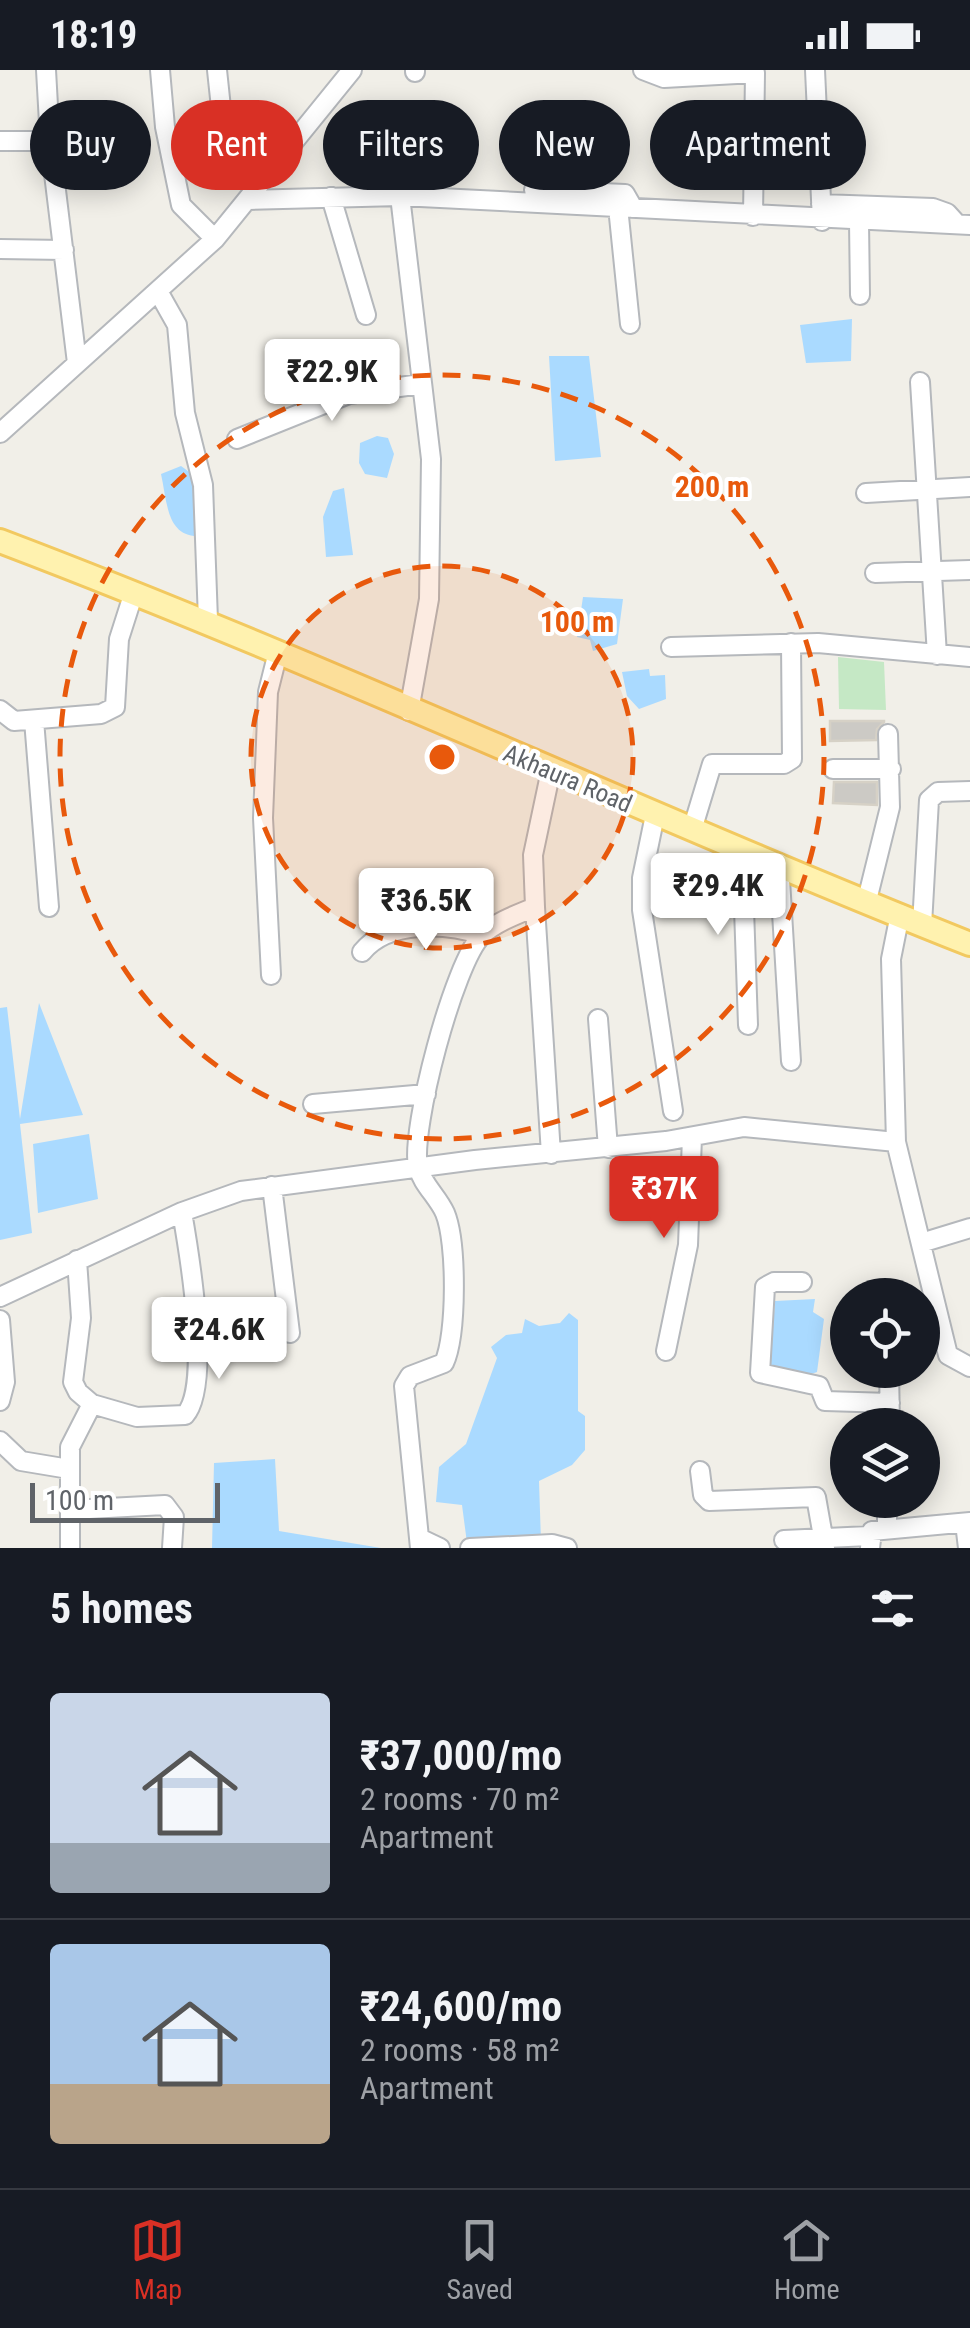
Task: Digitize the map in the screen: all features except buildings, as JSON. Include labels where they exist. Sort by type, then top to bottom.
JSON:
[{"type":"main road","name":"Akhaura Road","points":[[0,541],[208,620],[409,711],[970,944]]},
{"type":"street","points":[[46,70],[48,100]]},
{"type":"street","points":[[160,70],[170,156],[182,205],[203,228]]},
{"type":"street","points":[[217,70],[220,100]]},
{"type":"street","points":[[0,434],[159,292],[203,228],[249,200],[352,70]]},
{"type":"street","points":[[643,70],[664,78],[712,71],[751,72],[757,78],[753,216]]},
{"type":"street","points":[[815,70],[821,212]]},
{"type":"street","points":[[0,141],[30,141]]},
{"type":"street","points":[[249,200],[465,198],[474,189],[630,196],[626,207],[630,324]]},
{"type":"street","points":[[56,190],[77,363]]},
{"type":"street","points":[[400,196],[431,459],[426,624],[409,711]]},
{"type":"street","points":[[332,197],[366,315]]},
{"type":"street","points":[[626,207],[753,216],[933,208],[964,225]]},
{"type":"street","points":[[821,212],[859,222],[964,225]]},
{"type":"street","points":[[859,222],[860,296]]},
{"type":"street","points":[[0,249],[64,250]]},
{"type":"street","points":[[159,292],[177,325],[185,413],[203,485],[208,620]]},
{"type":"street","points":[[920,382],[937,655]]},
{"type":"street","points":[[237,439],[349,394],[421,384]]},
{"type":"street","points":[[866,494],[970,487]]},
{"type":"street","points":[[875,573],[970,570]]},
{"type":"street","points":[[0,710],[8,720],[34,720],[101,714],[115,708],[119,639],[134,592]]},
{"type":"street","points":[[692,830],[717,761],[784,764],[792,758],[790,644]]},
{"type":"street","points":[[671,647],[858,645],[970,657]]},
{"type":"street","points":[[272,975],[263,818],[268,692],[278,652]]},
{"type":"street","points":[[34,720],[49,907]]},
{"type":"street","points":[[867,900],[888,822],[888,734]]},
{"type":"street","points":[[833,769],[891,769]]},
{"type":"street","points":[[550,770],[532,855],[551,1154]]},
{"type":"street","points":[[922,925],[929,800],[938,792],[970,791]]},
{"type":"street","points":[[655,815],[642,878],[642,910],[673,1111]]},
{"type":"street","points":[[742,850],[740,889],[748,1025]]},
{"type":"street","points":[[779,863],[791,1060]]},
{"type":"street","points":[[440,1548],[419,1543],[404,1386],[410,1376],[441,1368],[447,1358],[452,1245],[443,1208],[418,1166],[420,1120],[456,980],[482,935],[536,907]]},
{"type":"street","points":[[900,914],[891,959],[896,1142],[927,1278]]},
{"type":"street","points":[[362,952],[371,941],[390,931],[452,928],[482,935]]},
{"type":"street","points":[[598,1019],[608,1148]]},
{"type":"street","points":[[313,1104],[426,1094]]},
{"type":"street","points":[[0,1296],[182,1212],[229,1194],[272,1186],[768,1127],[896,1142]]},
{"type":"street","points":[[666,1351],[688,1245],[692,1136]]},
{"type":"street","points":[[272,1186],[290,1333]]},
{"type":"street","points":[[77,1260],[81,1318],[73,1382],[92,1404],[156,1418],[180,1417],[190,1410],[196,1356],[190,1260],[182,1212]]},
{"type":"street","points":[[921,1244],[970,1228]]},
{"type":"street","points":[[802,1282],[774,1282],[765,1287],[760,1373],[818,1386],[825,1401],[890,1403]]},
{"type":"street","points":[[0,1320],[5,1382],[0,1401]]},
{"type":"street","points":[[940,1328],[948,1355],[970,1367]]},
{"type":"street","points":[[890,1388],[890,1408]]},
{"type":"street","points":[[70,1548],[73,1438],[92,1404]]},
{"type":"street","points":[[0,1441],[22,1461],[70,1470]]},
{"type":"street","points":[[700,1471],[702,1496],[708,1501],[816,1497],[824,1543]]},
{"type":"street","points":[[70,1510],[166,1505],[174,1517],[172,1548]]},
{"type":"street","points":[[784,1540],[824,1543],[968,1522],[968,1548]]},
{"type":"street","points":[[470,1548],[552,1544],[567,1548]]},
{"type":"green space","points":[[838,657],[884,662],[886,710],[839,709]]},
{"type":"water","points":[[852,319],[851,361],[806,363],[800,325]]},
{"type":"water","points":[[549,356],[589,356],[601,457],[555,461]]},
{"type":"water","points":[[377,436],[388,438],[394,454],[387,478],[365,474],[359,463],[360,443]]},
{"type":"water","points":[[181,466],[192,474],[200,536],[180,531],[167,506],[161,474]]},
{"type":"water","points":[[344,488],[353,555],[326,557],[323,517],[333,491]]},
{"type":"water","points":[[583,597],[623,599],[617,644],[593,651],[590,640],[577,637]]},
{"type":"water","points":[[649,669],[650,676],[665,675],[666,699],[639,709],[627,696],[622,672]]},
{"type":"water","points":[[39,1003],[83,1115],[20,1124],[32,1233],[0,1240],[0,1008],[7,1007],[20,1119]]},
{"type":"water","points":[[89,1134],[98,1199],[38,1213],[33,1144]]},
{"type":"water","points":[[815,1299],[813,1312],[824,1319],[817,1372],[800,1378],[770,1367],[775,1301]]},
{"type":"water","points":[[569,1313],[578,1320],[578,1411],[585,1416],[585,1450],[572,1465],[539,1481],[541,1542],[467,1543],[462,1505],[436,1502],[439,1467],[466,1444],[497,1358],[491,1347],[506,1335],[522,1333],[525,1319],[539,1326],[560,1323]]},
{"type":"water","points":[[275,1459],[279,1531],[381,1548],[212,1548],[214,1463]]}]
